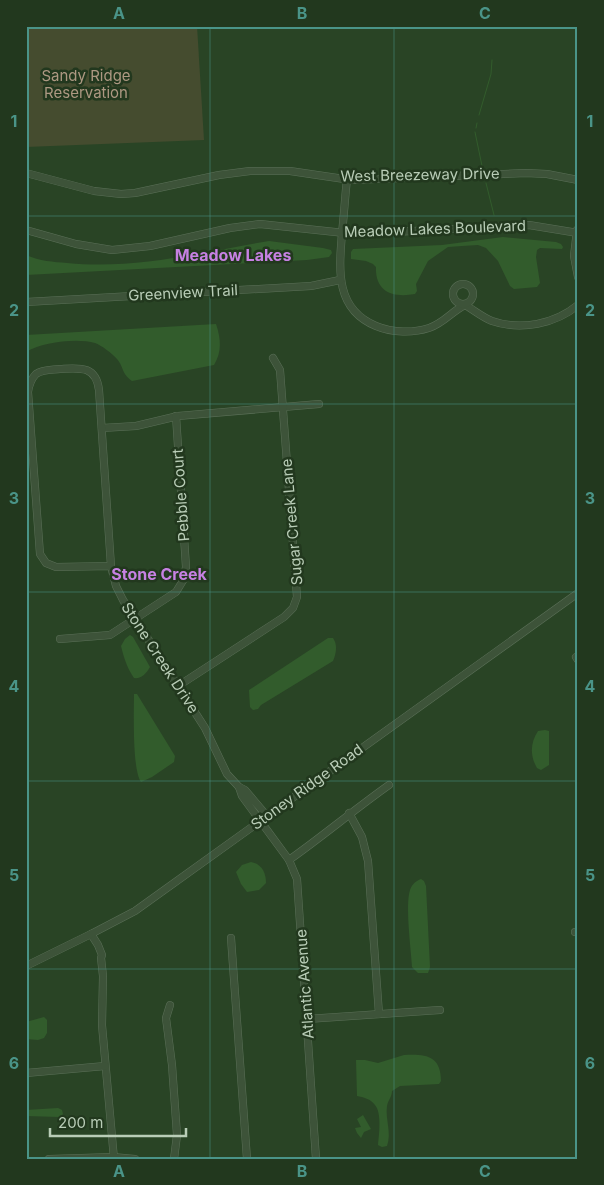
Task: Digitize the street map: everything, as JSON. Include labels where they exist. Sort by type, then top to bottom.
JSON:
[{"type":"street","name":"West Breezeway Drive","points":[[26,173],[85,190],[115,194],[135,193],[219,175],[250,171],[290,171],[347,180],[526,172],[578,180]]},
{"type":"street","points":[[347,180],[339,265],[340,280],[348,302],[361,317],[374,325],[391,330],[417,331],[429,328],[445,320],[465,305],[491,320],[503,324],[516,325],[552,321],[578,305]]},
{"type":"street","name":"Meadow Lakes Boulevard","points":[[26,230],[76,244],[112,250],[150,246],[230,228],[260,224],[359,234],[520,225],[578,231]]},
{"type":"street","points":[[578,231],[574,256],[578,276]]},
{"type":"street","name":"Greenview Trail","points":[[26,302],[297,286],[340,280]]},
{"type":"street","name":"Sugar Creek Lane","points":[[178,686],[281,619],[291,610],[296,601],[298,590],[280,370],[273,358]]},
{"type":"street","name":"Stone Creek Drive","points":[[111,566],[56,567],[46,563],[40,554],[28,392],[33,377],[39,372],[79,368],[90,371],[96,377],[99,384],[111,566],[120,596],[205,728],[227,774],[239,787],[245,790],[267,816]]},
{"type":"street","points":[[102,428],[136,426],[176,416],[319,404]]},
{"type":"street","name":"Pebble Court","points":[[60,639],[107,636],[176,592],[182,584],[186,575],[176,416]]},
{"type":"street","name":"Stoney Ridge Road","points":[[26,966],[135,911],[578,593]]},
{"type":"street","points":[[289,860],[318,840],[349,813],[389,784]]},
{"type":"street","name":"Stone Creek Drive","points":[[239,787],[242,796],[260,821]]},
{"type":"street","points":[[349,813],[362,837],[368,861],[379,1014]]},
{"type":"street","name":"Atlantic Avenue","points":[[260,821],[289,860],[298,884],[316,1159]]},
{"type":"street","points":[[92,934],[95,942],[94,946],[100,958],[103,976],[102,1025],[114,1158]]},
{"type":"street","points":[[232,938],[247,1159]]},
{"type":"street","points":[[170,1005],[166,1018],[172,1065],[177,1135],[174,1159]]},
{"type":"street","points":[[307,1019],[440,1010]]},
{"type":"street","points":[[26,1073],[105,1066]]},
{"type":"street","points":[[49,1159],[135,1159]]},
{"type":"green space","name":"Sandy Ridge Reservation","points":[[26,26],[197,26],[204,140],[26,147]]},
{"type":"shaded area","points":[[503,237],[556,242],[563,247],[562,249],[540,248],[537,250],[536,257],[540,283],[537,287],[514,289],[510,286],[498,261],[486,248],[478,245],[448,247],[428,261],[416,284],[417,291],[415,294],[407,295],[393,294],[382,288],[376,276],[376,267],[373,264],[351,259],[353,249],[442,245]]},
{"type":"shaded area","points":[[269,241],[323,248],[331,250],[332,253],[329,257],[307,260],[26,275],[26,255],[41,260],[57,262],[93,265],[118,264],[169,259]]},
{"type":"shaded area","points":[[216,324],[220,345],[214,365],[132,381],[115,357],[95,343],[79,341],[50,343],[26,352],[26,335]]},
{"type":"shaded area","points":[[130,635],[150,667],[139,678],[134,678],[126,663],[121,646]]},
{"type":"shaded area","points":[[328,638],[333,638],[336,644],[333,661],[261,705],[258,709],[253,710],[250,707],[249,690]]},
{"type":"shaded area","points":[[134,694],[137,694],[175,756],[174,762],[141,782],[138,775],[135,753]]},
{"type":"shaded area","points":[[538,731],[549,731],[549,765],[541,770],[537,768],[533,759],[532,745]]},
{"type":"shaded area","points":[[251,862],[263,869],[266,883],[259,890],[247,892],[236,872],[242,865]]},
{"type":"shaded area","points":[[421,879],[426,886],[430,967],[428,973],[418,973],[412,967],[409,927],[408,906],[410,890],[414,883]]},
{"type":"shaded area","points":[[44,1017],[47,1020],[47,1033],[44,1038],[38,1040],[26,1039],[26,1022]]},
{"type":"shaded area","points":[[404,1055],[425,1056],[435,1061],[440,1072],[441,1081],[439,1084],[400,1086],[392,1091],[387,1111],[388,1141],[387,1146],[382,1147],[378,1145],[379,1113],[373,1103],[357,1096],[356,1060],[378,1063]]},
{"type":"shaded area","points":[[58,1108],[62,1110],[63,1114],[60,1117],[26,1116],[26,1110]]},
{"type":"shaded area","points":[[363,1115],[371,1129],[364,1132],[361,1138],[355,1128],[361,1127],[357,1119]]},
{"type":"waterway","points":[[479,115],[491,74],[492,60]]},
{"type":"waterway","points":[[476,128],[477,123]]},
{"type":"waterway","points":[[475,132],[482,166]]},
{"type":"waterway","points":[[486,183],[494,215]]},
{"type":"district","name":"Meadow Lakes","points":[[233,255]]},
{"type":"district","name":"Stone Creek","points":[[159,574]]}]
